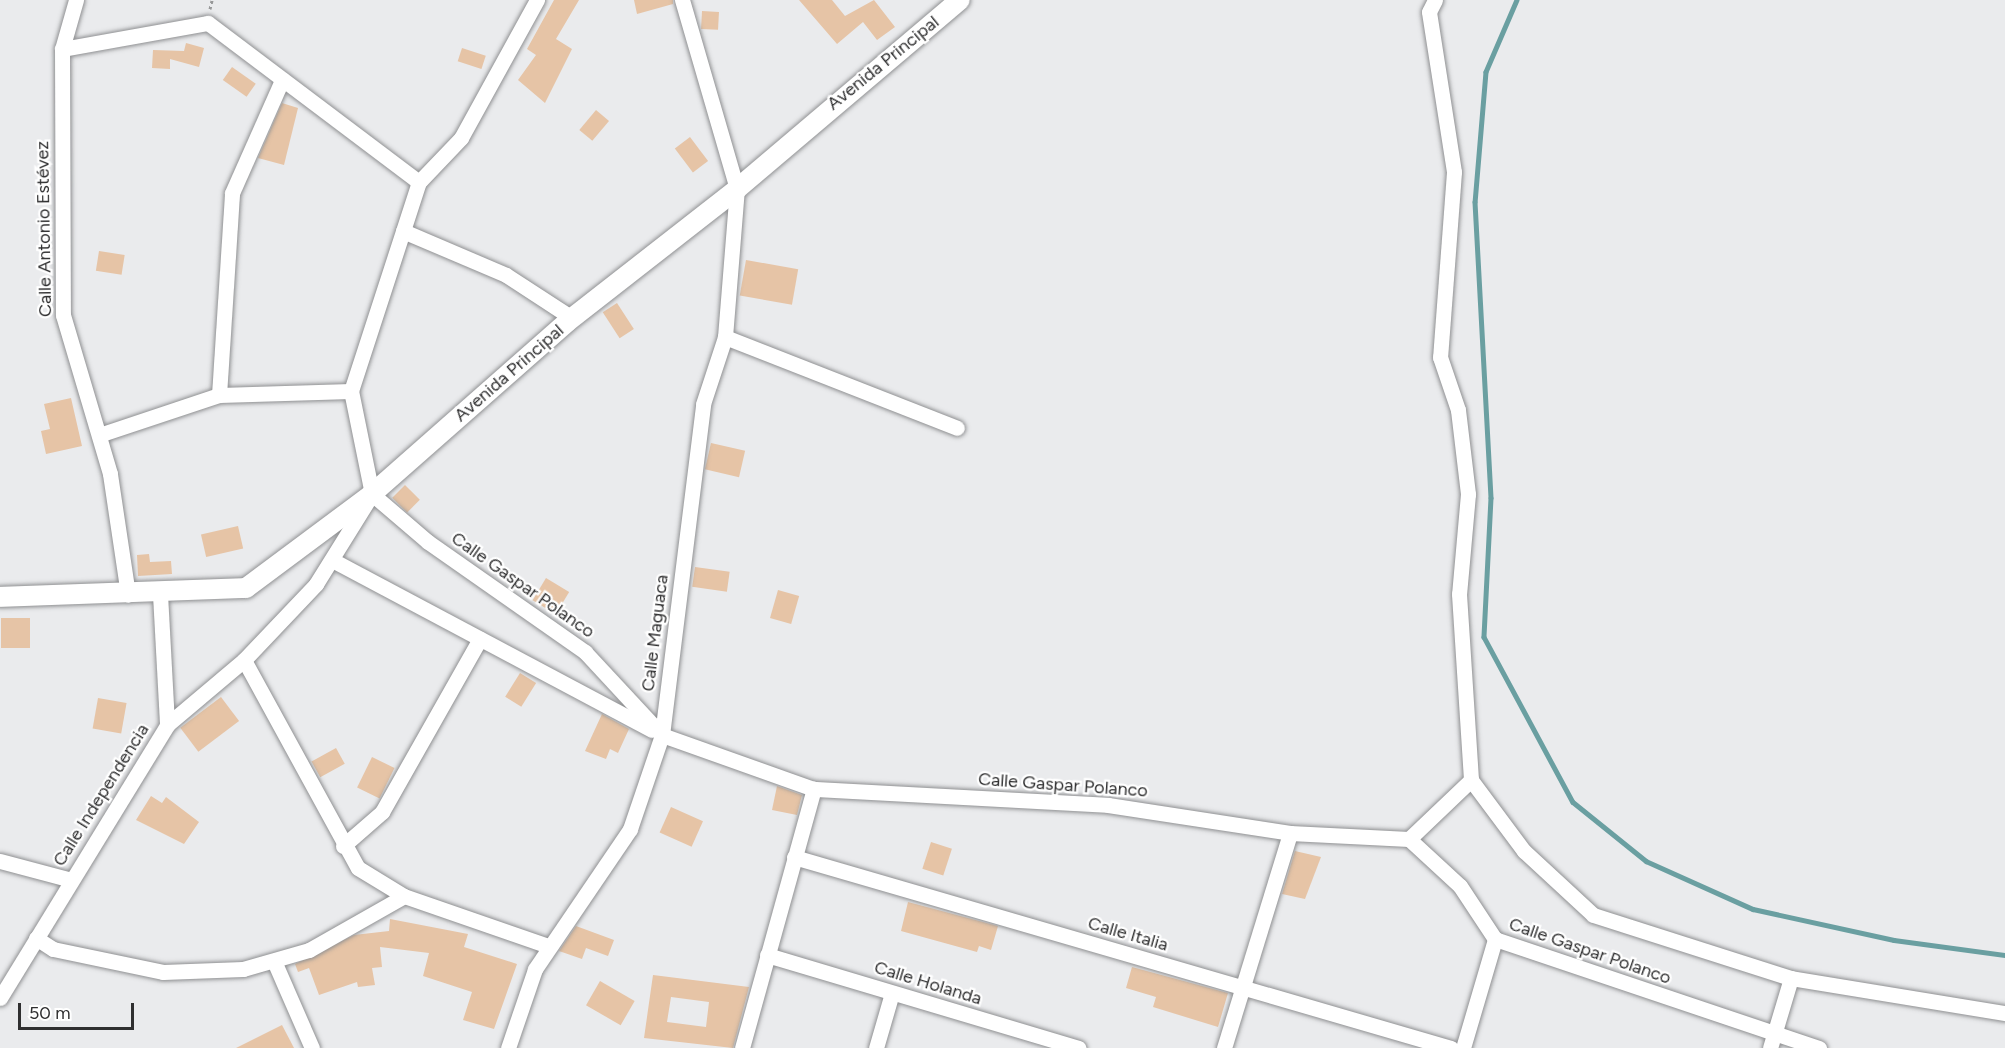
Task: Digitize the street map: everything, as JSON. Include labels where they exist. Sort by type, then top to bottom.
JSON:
[{"type":"main road","name":"Avenida Principal","points":[[0,597],[160,594],[246,588],[372,494],[572,318],[737,189],[960,0]]},
{"type":"street","name":"Calle Antonio Estévez","points":[[76,0],[62,49],[63,315],[99,435],[128,595]]},
{"type":"street","points":[[372,494],[351,391],[419,182],[461,138],[537,0]]},
{"type":"street","points":[[682,0],[737,189]]},
{"type":"street","points":[[1435,0],[1429,12],[1454,172],[1440,357],[1458,410],[1468,494],[1459,594],[1471,780],[1524,851],[1593,915],[1791,978],[2005,1013]]},
{"type":"street","points":[[62,49],[208,23],[419,182]]},
{"type":"street","points":[[219,395],[232,193],[282,80]]},
{"type":"street","name":"Calle Maguaca","points":[[508,1048],[548,946],[630,829],[662,735],[703,404],[725,337],[737,189]]},
{"type":"street","points":[[403,231],[506,275],[572,318]]},
{"type":"street","points":[[725,337],[957,428]]},
{"type":"street","points":[[99,435],[219,395],[351,391]]},
{"type":"street","name":"Calle Independencia","points":[[0,998],[167,725],[244,660],[332,560],[372,494]]},
{"type":"street","name":"Calle Gaspar Polanco","points":[[372,494],[428,542],[585,652],[662,735],[814,789],[1108,805],[1290,833],[1409,839],[1460,886],[1495,939],[1772,1042],[1819,1048]]},
{"type":"street","points":[[332,560],[662,735]]},
{"type":"street","points":[[160,594],[167,725]]},
{"type":"street","points":[[343,846],[382,812],[480,639]]},
{"type":"street","points":[[244,660],[343,846],[358,868],[404,896],[548,946]]},
{"type":"street","points":[[1409,839],[1471,780]]},
{"type":"street","points":[[741,1048],[814,789]]},
{"type":"street","points":[[1224,1048],[1290,833]]},
{"type":"street","name":"Calle Italia","points":[[794,857],[1451,1048]]},
{"type":"street","points":[[0,861],[72,880]]},
{"type":"street","points":[[36,938],[52,949],[163,972],[209,973],[274,961],[356,928],[404,896]]},
{"type":"street","points":[[1463,1048],[1495,939]]},
{"type":"street","name":"Calle Holanda","points":[[767,955],[1078,1048]]},
{"type":"street","points":[[274,961],[312,1048]]},
{"type":"street","points":[[1772,1042],[1791,978]]},
{"type":"street","points":[[876,1048],[892,993]]},
{"type":"building","points":[[554,0],[579,0],[556,39],[572,49],[545,103],[518,80],[536,55],[527,49]]},
{"type":"building","points":[[634,0],[673,0],[673,4],[637,14]]},
{"type":"building","points":[[799,0],[832,0],[845,16],[874,0],[895,27],[877,40],[863,22],[837,44]]},
{"type":"building","points":[[702,11],[719,12],[718,30],[701,29]]},
{"type":"building","points":[[186,43],[204,48],[199,67],[170,59],[170,69],[152,68],[153,50],[184,51]]},
{"type":"building","points":[[462,48],[486,56],[481,69],[458,61]]},
{"type":"building","points":[[232,67],[256,84],[247,97],[223,80]]},
{"type":"building","points":[[282,103],[298,108],[284,165],[258,158]]},
{"type":"building","points":[[596,110],[609,121],[592,141],[579,130]]},
{"type":"building","points":[[690,137],[708,161],[693,172],[675,148]]},
{"type":"building","points":[[99,251],[125,255],[122,275],[96,271]]},
{"type":"building","points":[[746,260],[798,269],[792,305],[740,295]]},
{"type":"building","points":[[617,303],[634,329],[620,338],[603,312]]},
{"type":"building","points":[[71,398],[82,446],[46,454],[41,431],[50,429],[44,404]]},
{"type":"building","points":[[711,443],[745,451],[739,477],[705,469]]},
{"type":"building","points":[[405,485],[420,500],[407,513],[392,498]]},
{"type":"building","points":[[238,526],[243,548],[206,557],[201,535]]},
{"type":"building","points":[[149,554],[150,562],[171,561],[172,574],[138,576],[137,555]]},
{"type":"building","points":[[695,567],[730,572],[727,592],[692,587]]},
{"type":"building","points":[[546,578],[569,592],[556,614],[533,600]]},
{"type":"building","points":[[778,590],[799,596],[791,624],[770,618]]},
{"type":"building","points":[[1,618],[30,618],[30,648],[1,648]]},
{"type":"building","points":[[520,673],[536,683],[521,707],[505,697]]},
{"type":"building","points":[[221,697],[239,721],[198,752],[180,728]]},
{"type":"building","points":[[98,698],[127,703],[121,734],[93,729]]},
{"type":"building","points":[[602,714],[629,729],[618,753],[610,749],[606,759],[585,751]]},
{"type":"building","points":[[336,748],[345,764],[320,777],[312,762]]},
{"type":"building","points":[[372,757],[394,768],[380,799],[357,788]]},
{"type":"building","points":[[777,786],[802,795],[797,815],[772,810]]},
{"type":"building","points":[[151,796],[162,803],[166,797],[199,822],[184,844],[136,820]]},
{"type":"building","points":[[671,807],[703,821],[692,847],[660,833]]},
{"type":"building","points":[[931,842],[952,849],[943,875],[922,869]]},
{"type":"building","points":[[1295,851],[1321,857],[1305,899],[1282,894]]},
{"type":"building","points":[[908,902],[998,926],[991,950],[979,946],[977,952],[901,931]]},
{"type":"building","points":[[390,919],[468,934],[464,947],[517,964],[494,1029],[463,1020],[472,992],[423,976],[429,953],[380,947],[382,967],[372,968],[375,985],[358,987],[357,982],[319,995],[309,968],[298,972],[295,964],[354,935],[389,931]]},
{"type":"building","points":[[576,926],[614,940],[608,956],[586,948],[582,959],[559,951]]},
{"type":"building","points":[[1132,967],[1228,993],[1218,1027],[1153,1007],[1156,997],[1126,988]]},
{"type":"building","points":[[653,975],[749,987],[733,1048],[644,1038]],"holes":[[[671,997],[709,1002],[706,1027],[667,1022]]]},
{"type":"building","points":[[600,981],[635,1001],[621,1025],[586,1005]]},
{"type":"building","points":[[282,1025],[294,1048],[236,1048]]},
{"type":"waterway","points":[[1517,0],[1486,72],[1475,202],[1491,498],[1484,637],[1573,802],[1646,861],[1753,909],[1894,940],[2005,955]]}]
